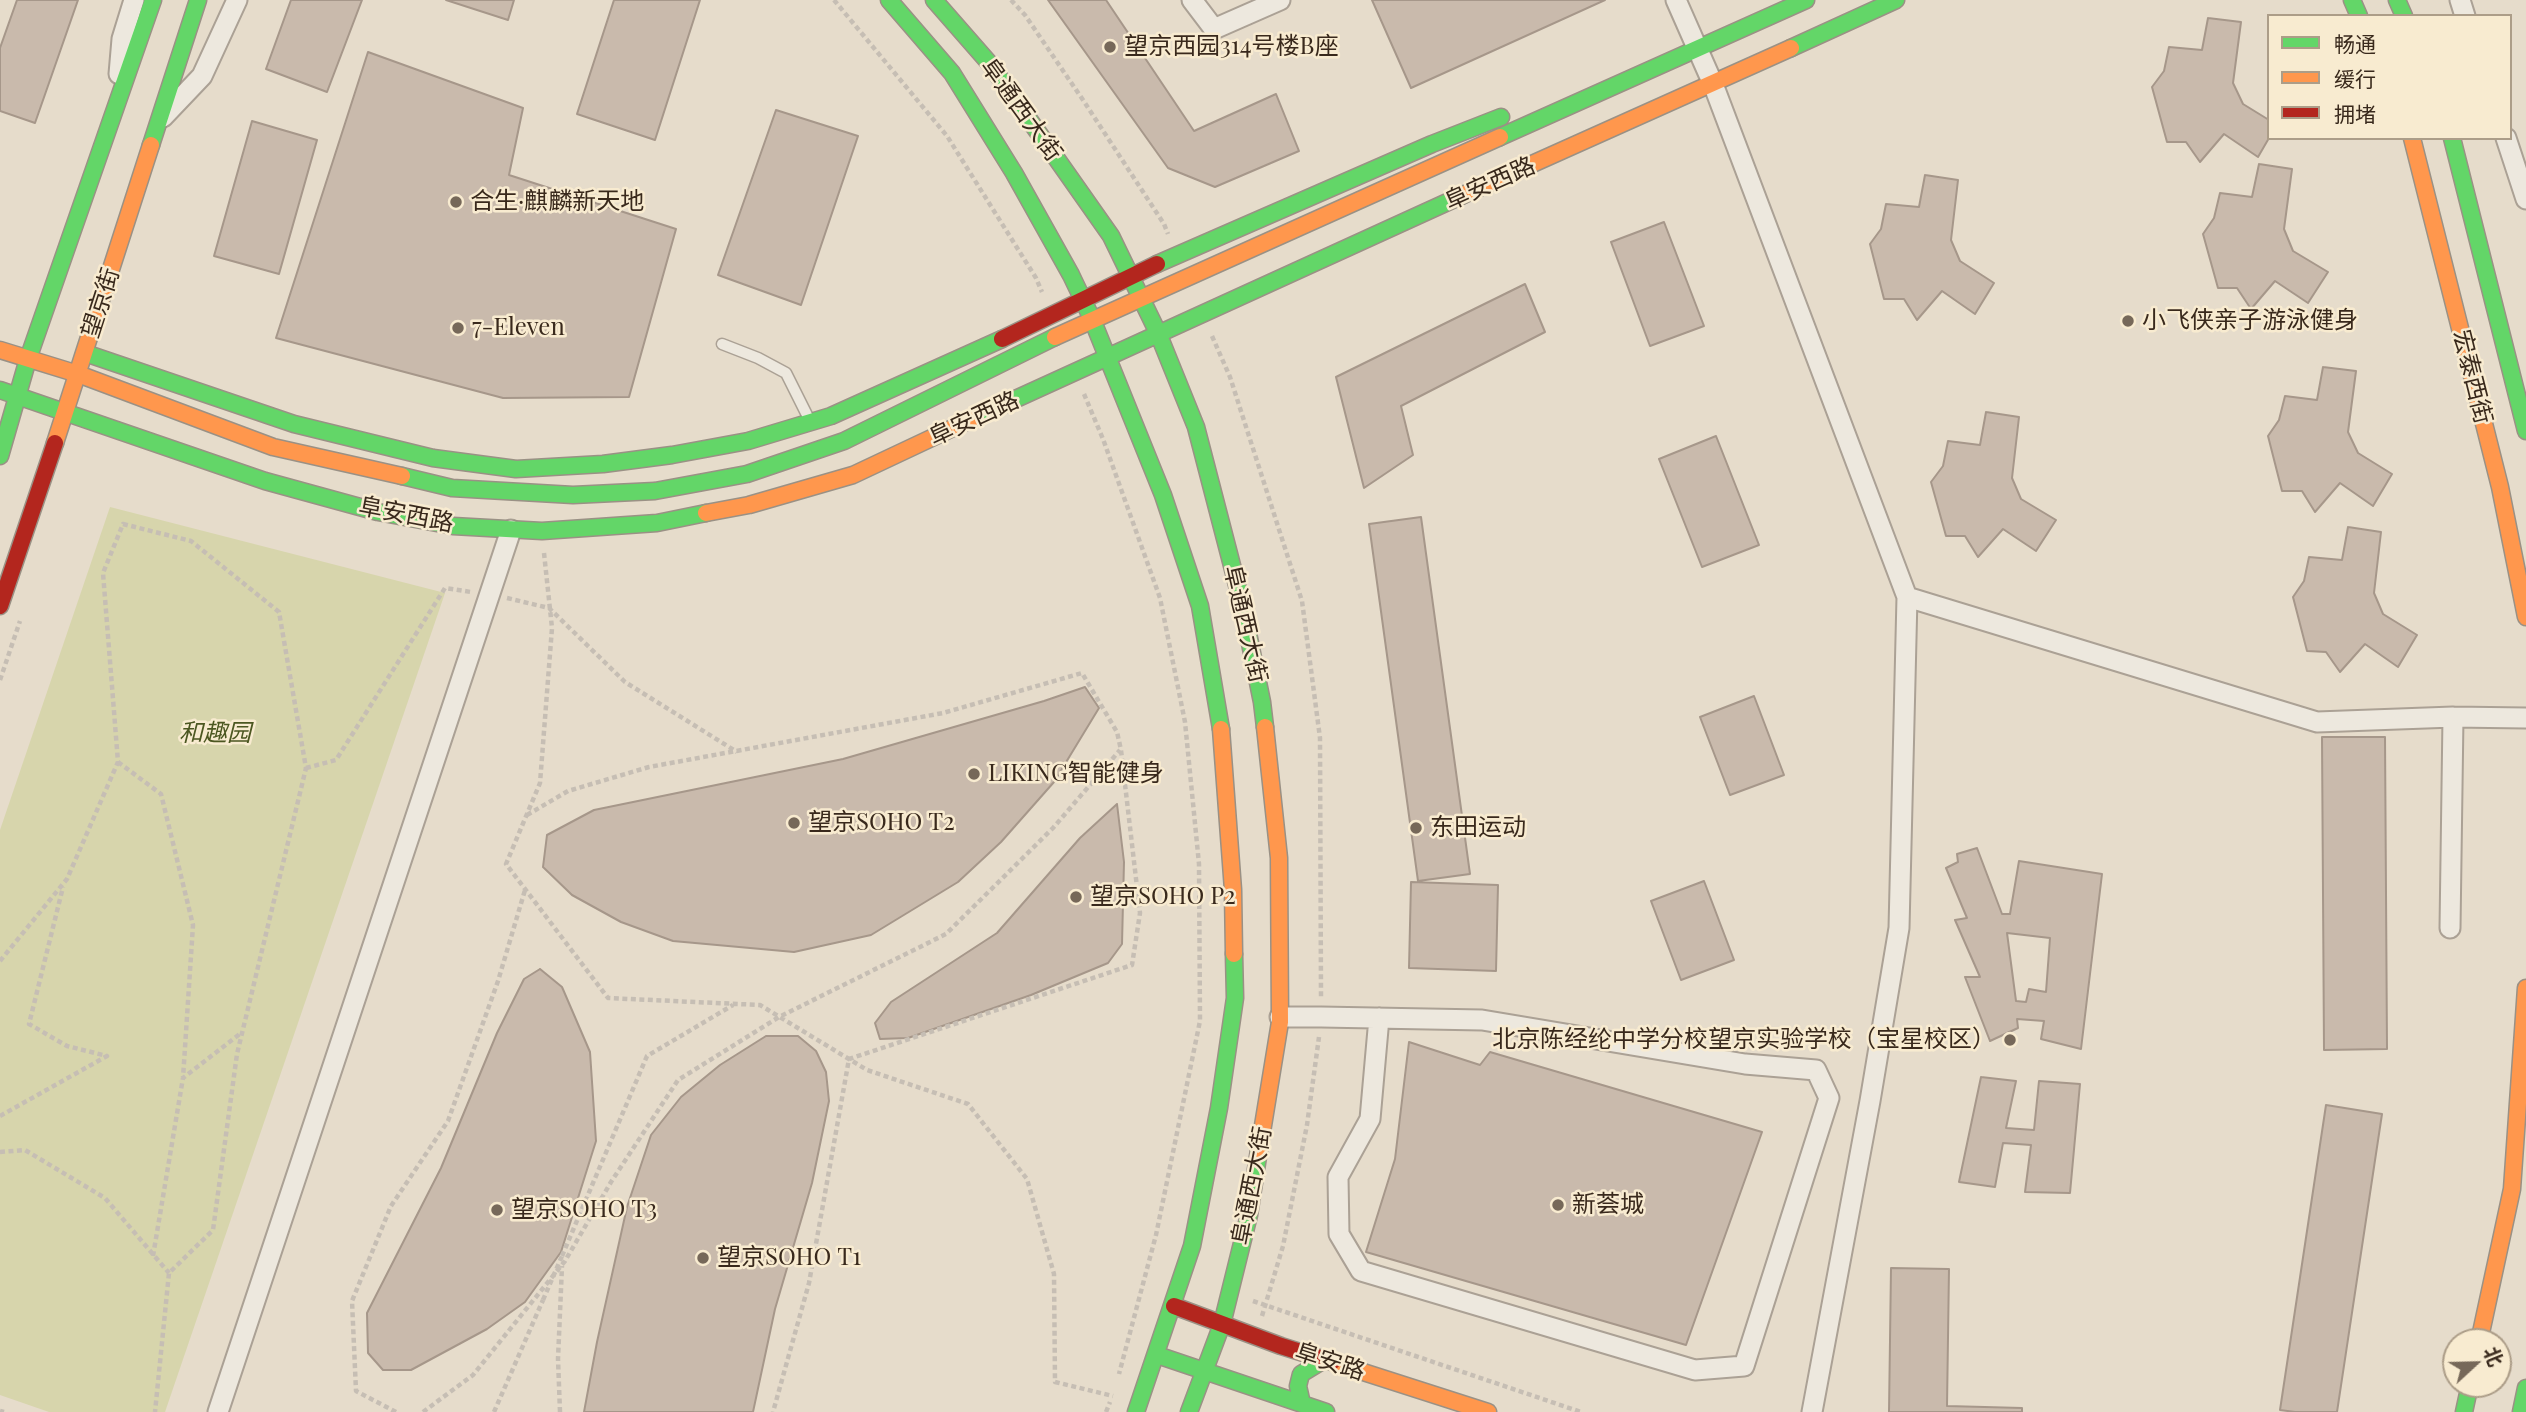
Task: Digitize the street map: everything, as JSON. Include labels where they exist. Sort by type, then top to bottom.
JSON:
[{"type":"main road","name":"望京街","points":[[0,456],[4,432],[19,396],[28,359],[153,0]]},
{"type":"main road","name":"望京街","points":[[0,606],[85,353],[198,0]]},
{"type":"main road","name":"阜通西大街","points":[[889,0],[952,73],[1014,173],[1082,299],[1163,495],[1200,606],[1224,747],[1233,890],[1235,998],[1219,1108],[1192,1246],[1174,1306],[1136,1412]]},
{"type":"main road","name":"阜通西大街","points":[[934,0],[990,64],[1111,236],[1158,333],[1196,427],[1242,604],[1262,702],[1279,858],[1280,1017],[1249,1215],[1222,1324],[1189,1412]]},
{"type":"main road","name":"阜安西路","points":[[0,349],[78,374],[273,447],[452,488],[573,495],[655,492],[747,474],[844,441],[1092,319],[1688,39],[1806,0]]},
{"type":"main road","name":"阜安西路","points":[[0,390],[265,481],[378,512],[453,526],[542,531],[657,523],[749,505],[853,475],[1158,333],[1896,0]]},
{"type":"main road","points":[[85,353],[294,424],[433,458],[516,468],[603,464],[672,455],[748,441],[831,416],[1051,315],[1129,276],[1432,144],[1511,114]]},
{"type":"main road","name":"宏泰西街","points":[[2413,140],[2500,486],[2526,617]]},
{"type":"main road","name":"宏泰西街","points":[[2453,140],[2526,431]]},
{"type":"main road","points":[[2482,1328],[2511,1189],[2526,988]]},
{"type":"main road","name":"阜安路","points":[[1174,1306],[1324,1360],[1488,1412]]},
{"type":"main road","name":"阜安路","points":[[1157,1355],[1326,1412]]},
{"type":"main road","points":[[1302,1404],[1298,1386],[1301,1374],[1324,1360]]},
{"type":"main road","points":[[2521,1412],[2526,1388]]},
{"type":"street","points":[[116,106],[122,39],[134,0]]},
{"type":"street","points":[[158,123],[202,76],[237,0]]},
{"type":"street","points":[[1192,0],[1214,29],[1280,0]]},
{"type":"street","points":[[1676,0],[1688,39],[1713,84],[1907,597],[1899,928],[1812,1412]]},
{"type":"street","points":[[2507,140],[2526,199]]},
{"type":"street","points":[[218,1412],[511,530]]},
{"type":"street","points":[[1907,597],[2317,722],[2453,717],[2526,718]]},
{"type":"street","points":[[2450,928],[2453,717]]},
{"type":"street","points":[[1280,1017],[1379,1018],[1482,1020],[1745,1064],[1816,1070],[1829,1098],[1744,1366],[1695,1370],[1361,1271],[1339,1234],[1338,1177],[1370,1119],[1379,1018]]},
{"type":"lane","points":[[722,344],[758,358],[786,373],[810,422]]},
{"type":"path","points":[[834,0],[947,136],[1036,278],[1051,315]]},
{"type":"path","points":[[1075,372],[1103,439],[1160,598],[1185,722],[1199,864],[1200,1021],[1148,1269],[1117,1382]]},
{"type":"path","points":[[0,1116],[107,1056],[67,1046],[29,1024],[64,883],[118,762],[103,573],[123,524],[191,541],[279,612],[306,768],[237,1054],[213,1230],[169,1273],[155,1412]]},
{"type":"path","points":[[542,531],[552,628],[540,783],[506,864],[608,998],[760,1005],[867,1070],[968,1104],[1027,1179],[1054,1274],[1055,1382],[1113,1396],[1106,1412]]},
{"type":"path","points":[[306,768],[336,760],[445,588],[488,594],[550,608],[625,682],[737,752]]},
{"type":"path","points":[[527,815],[568,791],[649,767],[943,713],[1082,673],[1116,732],[1121,750],[1140,914],[1132,965],[849,1059]]},
{"type":"path","points":[[423,1412],[473,1375],[562,1265],[611,1182],[678,1080],[779,1017],[946,934],[1053,828],[1121,750]]},
{"type":"path","points":[[118,762],[161,794],[193,925],[183,1078],[153,1256]]},
{"type":"path","points":[[0,961],[64,883]]},
{"type":"path","points":[[396,1412],[356,1391],[352,1301],[391,1206],[448,1121],[498,981],[525,889]]},
{"type":"path","points":[[494,1412],[647,1056],[734,1004]]},
{"type":"path","points":[[183,1078],[242,1032]]},
{"type":"path","points":[[773,1412],[809,1283],[849,1059]]},
{"type":"path","points":[[0,1152],[25,1150],[105,1198],[169,1273]]},
{"type":"path","points":[[561,1412],[558,1359],[562,1255]]},
{"type":"path","points":[[1148,1269],[1182,1280]]},
{"type":"path","points":[[1229,1294],[1581,1412]]},
{"type":"green space","name":"和趣园","points":[[110,507],[445,593],[165,1412],[49,1412],[0,1395],[0,830]]},
{"type":"building","points":[[17,0],[78,0],[35,123],[0,111],[0,48]]},
{"type":"building","points":[[291,0],[362,0],[327,92],[266,69]]},
{"type":"building","points":[[446,0],[514,0],[508,20]]},
{"type":"building","points":[[614,0],[700,0],[655,140],[577,114]]},
{"type":"building","name":"望京西园314号楼B座","points":[[1048,0],[1106,0],[1194,131],[1276,94],[1299,151],[1215,187],[1168,168]]},
{"type":"building","points":[[1372,0],[1605,0],[1411,88]]},
{"type":"building","points":[[2208,18],[2241,22],[2233,83],[2243,104],[2267,119],[2268,140],[2258,157],[2224,134],[2200,162],[2186,142],[2167,142],[2152,87],[2164,71],[2169,47],[2202,50]]},
{"type":"building","name":"合生·麒麟新天地","points":[[368,52],[523,108],[509,175],[676,229],[629,397],[503,398],[276,338]]},
{"type":"building","points":[[776,110],[858,136],[801,305],[718,275]]},
{"type":"building","points":[[252,121],[317,140],[279,274],[214,256]]},
{"type":"building","points":[[2259,164],[2292,169],[2284,229],[2293,251],[2328,272],[2308,303],[2275,281],[2251,309],[2237,288],[2218,288],[2203,234],[2214,218],[2220,193],[2252,197]]},
{"type":"building","points":[[1925,175],[1958,180],[1951,240],[1960,261],[1994,283],[1975,314],[1942,291],[1917,320],[1904,299],[1884,299],[1870,244],[1881,229],[1886,204],[1919,207]]},
{"type":"building","points":[[1664,222],[1704,326],[1650,346],[1611,242]]},
{"type":"building","points":[[1525,284],[1545,332],[1401,406],[1413,455],[1364,488],[1336,377]]},
{"type":"building","points":[[2323,367],[2356,371],[2348,432],[2358,453],[2392,474],[2373,506],[2340,483],[2315,512],[2302,491],[2282,491],[2268,436],[2279,420],[2285,396],[2317,400]]},
{"type":"building","points":[[1986,412],[2019,417],[2012,478],[2021,499],[2056,520],[2036,551],[2003,529],[1978,557],[1965,536],[1946,536],[1931,482],[1943,466],[1948,441],[1980,445]]},
{"type":"building","points":[[1716,436],[1759,545],[1702,567],[1659,459]]},
{"type":"building","points":[[1421,517],[1470,874],[1418,881],[1369,524]]},
{"type":"building","points":[[2348,527],[2381,532],[2374,593],[2383,614],[2417,635],[2398,667],[2365,644],[2340,672],[2326,652],[2307,651],[2293,597],[2304,581],[2309,557],[2342,560]]},
{"type":"building","name":"望京SOHO T2","points":[[1085,687],[1099,708],[1054,782],[1001,842],[958,882],[871,935],[794,952],[673,941],[621,922],[572,895],[543,867],[547,835],[594,810],[843,759]]},
{"type":"building","points":[[1754,696],[1784,775],[1730,795],[1700,717]]},
{"type":"building","points":[[2322,737],[2385,737],[2387,1049],[2324,1050]]},
{"type":"building","name":"望京SOHO P2","points":[[1117,804],[1124,862],[1122,944],[1108,963],[1031,995],[908,1038],[880,1039],[875,1023],[891,1002],[997,933],[1080,838]]},
{"type":"building","points":[[1977,848],[2002,914],[2010,914],[2019,861],[2102,874],[2081,1049],[2041,1039],[2044,1021],[2017,1019],[2018,1028],[1990,1041],[1965,977],[1980,977],[1955,920],[1967,918],[1946,868],[1958,862],[1957,854]],"holes":[[[2007,933],[2050,938],[2046,992],[2029,989],[2026,1002],[2016,1001]]]},
{"type":"building","points":[[1704,881],[1734,960],[1681,980],[1651,901]]},
{"type":"building","points":[[1411,882],[1498,885],[1496,971],[1409,968]]},
{"type":"building","name":"望京SOHO T3","points":[[540,969],[562,987],[590,1052],[596,1141],[561,1252],[525,1302],[487,1329],[411,1370],[383,1370],[368,1353],[367,1313],[441,1168],[497,1033],[524,979]]},
{"type":"building","name":"望京SOHO T1","points":[[766,1036],[798,1036],[816,1051],[826,1072],[829,1101],[812,1183],[775,1309],[753,1412],[584,1412],[627,1207],[651,1135],[681,1097],[720,1065]]},
{"type":"building","name":"新荟城","points":[[1409,1042],[1480,1065],[1490,1052],[1762,1132],[1686,1345],[1366,1252],[1395,1159]]},
{"type":"building","points":[[1981,1077],[2016,1081],[2006,1128],[2034,1130],[2039,1081],[2080,1084],[2070,1193],[2025,1192],[2031,1145],[2003,1143],[1995,1187],[1959,1182]]},
{"type":"building","points":[[2326,1105],[2382,1114],[2337,1412],[2295,1412],[2280,1410]]},
{"type":"building","points":[[1891,1268],[1949,1269],[1947,1406],[2022,1408],[2022,1412],[1889,1412]]},
{"type":"traffic: fast","points":[[0,456],[28,359],[153,0]]},
{"type":"traffic: fast","points":[[151,145],[198,0]]},
{"type":"traffic: fast","points":[[889,0],[952,73],[1014,173],[1071,275],[1092,319],[1163,495],[1200,606],[1221,729]]},
{"type":"traffic: fast","points":[[934,0],[990,64],[1111,236],[1158,333],[1196,427],[1242,604],[1265,727]]},
{"type":"traffic: fast","points":[[1500,137],[1806,0]]},
{"type":"traffic: fast","points":[[1791,48],[1896,0]]},
{"type":"traffic: fast","points":[[2352,0],[2358,14]]},
{"type":"traffic: fast","points":[[2397,0],[2403,14]]},
{"type":"traffic: fast","points":[[1157,264],[1432,144],[1501,117]]},
{"type":"traffic: fast","points":[[2453,140],[2526,431]]},
{"type":"traffic: fast","points":[[974,418],[1463,195]]},
{"type":"traffic: fast","points":[[402,476],[452,488],[573,495],[655,491],[747,474],[844,441],[1055,337]]},
{"type":"traffic: fast","points":[[85,353],[294,424],[433,458],[516,469],[603,464],[748,441],[831,416],[1002,339]]},
{"type":"traffic: fast","points":[[0,390],[265,481],[378,512],[453,526],[542,531],[657,523],[706,513]]},
{"type":"traffic: fast","points":[[1136,1412],[1192,1246],[1219,1108],[1235,998],[1234,954]]},
{"type":"traffic: fast","points":[[1189,1412],[1222,1324],[1249,1215],[1259,1150]]},
{"type":"traffic: fast","points":[[1157,1355],[1326,1412]]},
{"type":"traffic: fast","points":[[1302,1404],[1298,1386],[1301,1374],[1324,1360]]},
{"type":"traffic: fast","points":[[2521,1412],[2526,1388]]},
{"type":"traffic: fast","points":[[2464,1412],[2467,1398]]},
{"type":"traffic: slow","points":[[1463,195],[1791,48]]},
{"type":"traffic: slow","points":[[1055,337],[1500,137]]},
{"type":"traffic: slow","points":[[2413,140],[2500,487],[2526,617]]},
{"type":"traffic: slow","points":[[55,443],[151,145]]},
{"type":"traffic: slow","points":[[0,350],[78,374],[273,447],[402,476]]},
{"type":"traffic: slow","points":[[706,513],[749,505],[853,475],[974,418]]},
{"type":"traffic: slow","points":[[1259,1150],[1280,1022],[1279,858],[1265,727]]},
{"type":"traffic: slow","points":[[1221,729],[1233,890],[1234,954]]},
{"type":"traffic: slow","points":[[2482,1328],[2512,1189],[2526,988]]},
{"type":"traffic: slow","points":[[1332,1362],[1488,1412]]},
{"type":"traffic: jam","points":[[1002,339],[1157,264]]},
{"type":"traffic: jam","points":[[0,606],[55,443]]},
{"type":"traffic: jam","points":[[1174,1306],[1332,1362]]},
{"type":"place","name":"望京西园314号楼B座","points":[[1110,47]]},
{"type":"place","name":"合生·麒麟新天地","points":[[456,202]]},
{"type":"place","name":"小飞侠亲子游泳健身","points":[[2128,321]]},
{"type":"place","name":"7-Eleven","points":[[458,328]]},
{"type":"place","name":"LIKING智能健身","points":[[974,774]]},
{"type":"place","name":"望京SOHO T2","points":[[794,823]]},
{"type":"place","name":"东田运动","points":[[1416,828]]},
{"type":"place","name":"望京SOHO P2","points":[[1076,897]]},
{"type":"place","name":"北京陈经纶中学分校望京实验学校（宝星校区）","points":[[2010,1040]]},
{"type":"place","name":"新荟城","points":[[1558,1205]]},
{"type":"place","name":"望京SOHO T3","points":[[497,1210]]},
{"type":"place","name":"望京SOHO T1","points":[[703,1258]]}]
